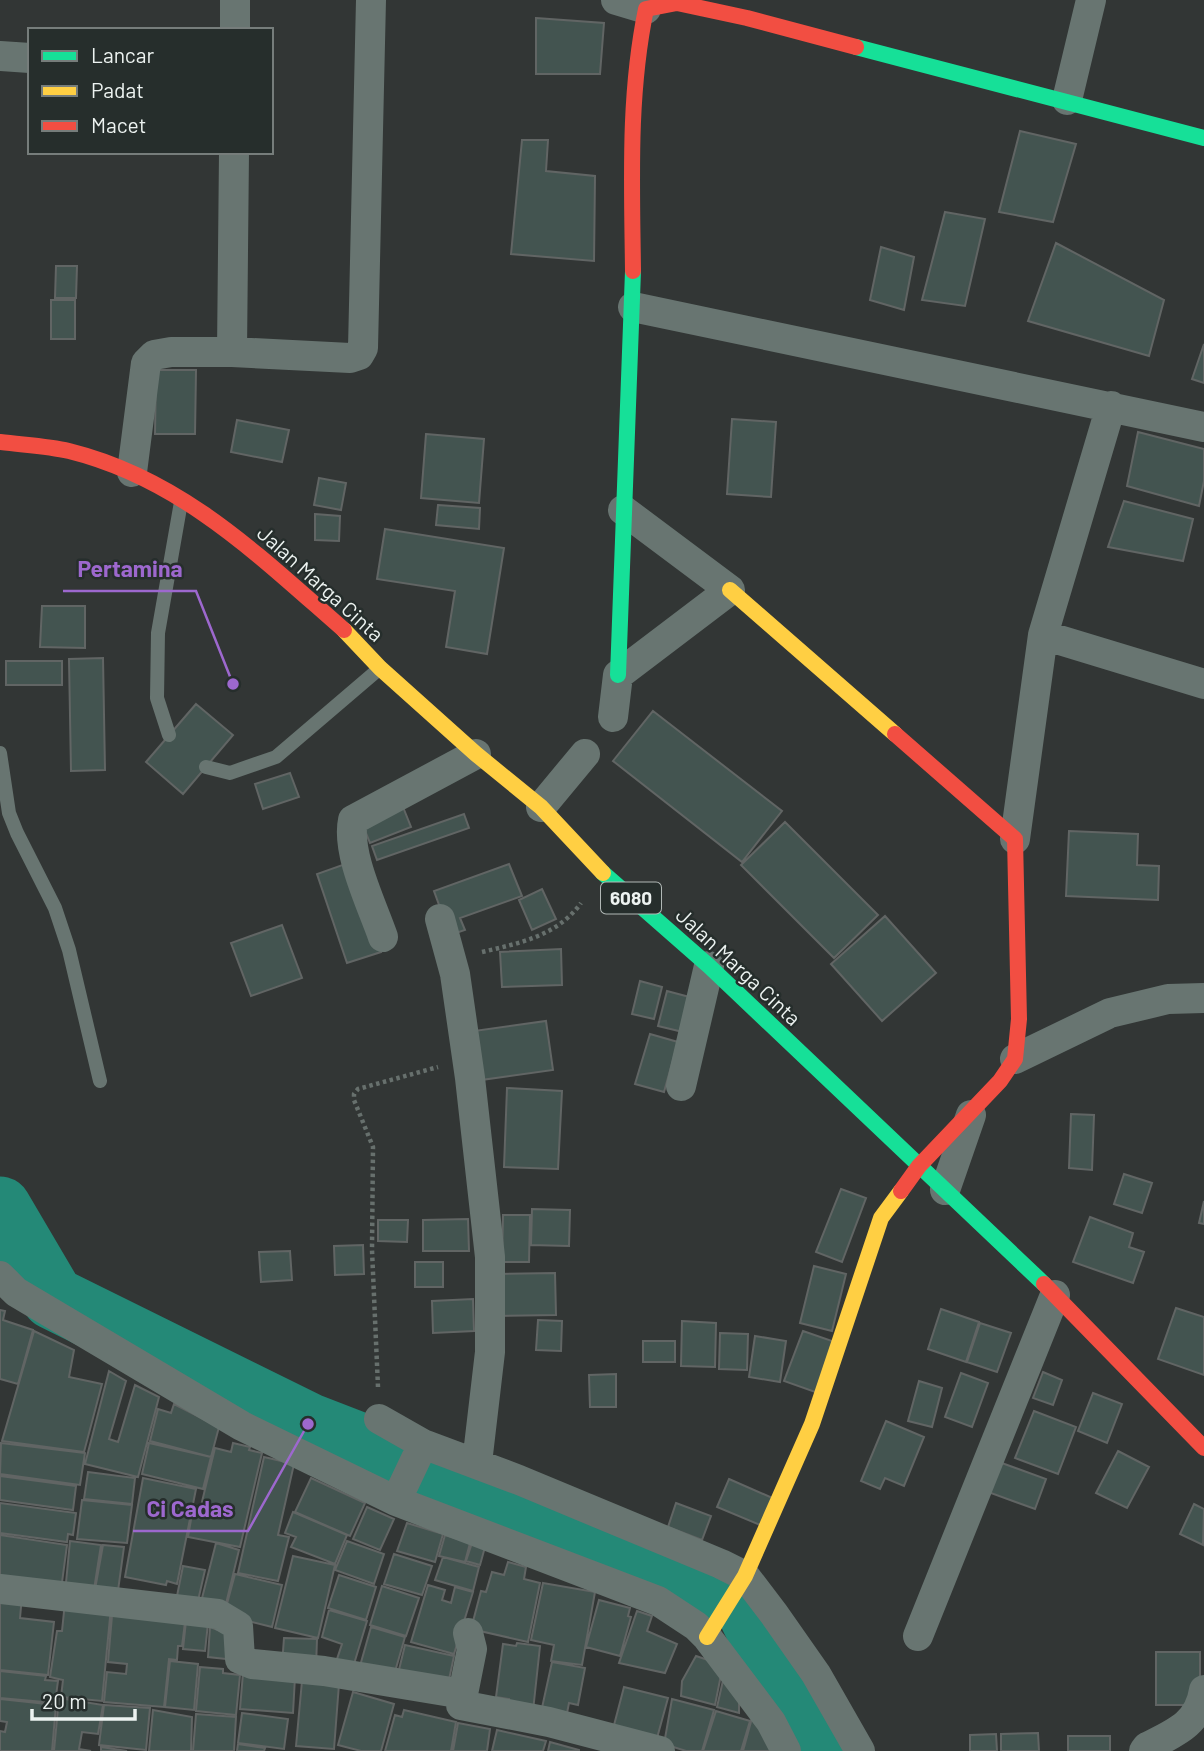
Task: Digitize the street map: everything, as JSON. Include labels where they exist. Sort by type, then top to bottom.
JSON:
[{"type":"street","points":[[235,0],[235,28]]},
{"type":"street","points":[[132,472],[146,362],[154,355],[172,352],[232,352],[350,358],[359,355],[363,348],[371,0]]},
{"type":"street","points":[[616,0],[646,9],[677,3],[749,9],[1204,138]]},
{"type":"street","points":[[1067,100],[1091,0]]},
{"type":"street","points":[[614,718],[633,307],[630,164],[638,41],[646,9]]},
{"type":"street","points":[[0,56],[28,58]]},
{"type":"street","points":[[232,352],[234,154]]},
{"type":"street","points":[[633,307],[1204,427]]},
{"type":"street","points":[[712,1630],[741,1583],[812,1424],[881,1219],[919,1166],[1000,1081],[1015,1059],[1019,1019],[1015,839],[1043,635],[1111,406]]},
{"type":"street","name":"Jalan Marga Cinta","points":[[0,442],[68,451],[132,472],[182,499],[233,533],[346,632],[380,668],[476,754],[541,807],[602,872],[709,967],[1055,1295],[1204,1448]]},
{"type":"street","points":[[623,510],[730,590],[1015,839]]},
{"type":"street","points":[[618,675],[730,590]]},
{"type":"street","points":[[1043,635],[1204,684]]},
{"type":"street","points":[[383,937],[355,855],[351,829],[353,820],[476,754]]},
{"type":"street","points":[[541,807],[585,754]]},
{"type":"street","points":[[440,919],[455,974],[491,1257],[490,1352],[477,1464]]},
{"type":"street","points":[[681,1086],[709,967]]},
{"type":"street","points":[[1015,1059],[1110,1013],[1168,999],[1204,998]]},
{"type":"street","points":[[945,1190],[973,1108]]},
{"type":"street","points":[[0,1276],[16,1292],[242,1426],[399,1495],[658,1601],[696,1626],[712,1630],[771,1722],[786,1751]]},
{"type":"street","points":[[918,1636],[1055,1295]]},
{"type":"street","points":[[379,1419],[421,1447],[477,1464],[623,1523],[741,1583],[816,1674],[860,1751]]},
{"type":"street","points":[[399,1495],[421,1447]]},
{"type":"street","points":[[0,1589],[218,1614],[238,1626],[240,1659],[245,1662],[324,1671],[463,1694]]},
{"type":"street","points":[[468,1633],[471,1649],[461,1704],[549,1722],[621,1746],[660,1751]]},
{"type":"street","points":[[1144,1751],[1184,1728],[1202,1703],[1204,1690]]},
{"type":"lane","points":[[169,735],[157,698],[158,634],[182,499]]},
{"type":"lane","points":[[206,767],[230,773],[275,757],[380,668]]},
{"type":"lane","points":[[0,753],[9,813],[55,908],[69,950],[100,1081]]},
{"type":"path","points":[[450,958],[519,943],[554,930],[574,912],[602,872]]},
{"type":"path","points":[[379,1419],[372,1250],[373,1147],[354,1094],[358,1089],[467,1059]]},
{"type":"building","points":[[536,18],[604,23],[600,74],[536,74]]},
{"type":"building","points":[[1020,131],[1076,144],[1053,222],[999,212]]},
{"type":"building","points":[[522,140],[548,140],[546,171],[595,176],[594,261],[511,254]]},
{"type":"building","points":[[945,212],[985,219],[965,306],[922,300]]},
{"type":"building","points":[[1056,243],[1164,300],[1149,356],[1028,321]]},
{"type":"building","points":[[881,247],[914,257],[904,310],[870,300]]},
{"type":"building","points":[[56,266],[77,266],[76,298],[55,298]]},
{"type":"building","points":[[51,300],[75,300],[75,339],[51,339]]},
{"type":"building","points":[[1204,344],[1204,383],[1192,379]]},
{"type":"building","points":[[156,370],[196,370],[195,434],[155,434]]},
{"type":"building","points":[[732,419],[776,422],[771,497],[727,494]]},
{"type":"building","points":[[237,420],[289,430],[282,462],[231,452]]},
{"type":"building","points":[[1138,432],[1204,449],[1204,481],[1199,506],[1127,486]]},
{"type":"building","points":[[426,434],[484,439],[479,503],[421,498]]},
{"type":"building","points":[[319,478],[346,483],[341,510],[314,505]]},
{"type":"building","points":[[1124,501],[1193,519],[1183,561],[1108,547]]},
{"type":"building","points":[[438,505],[480,508],[479,529],[436,525]]},
{"type":"building","points":[[315,514],[340,516],[339,541],[315,540]]},
{"type":"building","points":[[385,529],[504,548],[487,654],[446,647],[455,591],[377,579]]},
{"type":"building","points":[[42,606],[85,606],[85,648],[40,647]]},
{"type":"building","points":[[103,658],[105,770],[71,771],[69,659]]},
{"type":"building","points":[[6,661],[62,661],[62,685],[6,685]]},
{"type":"building","points":[[196,704],[233,735],[183,794],[146,762]]},
{"type":"building","points":[[653,711],[782,811],[742,862],[613,761]]},
{"type":"building","points":[[290,773],[299,797],[263,809],[255,784]]},
{"type":"building","points":[[403,807],[411,827],[370,843],[362,823]]},
{"type":"building","points":[[464,814],[469,828],[377,860],[372,846]]},
{"type":"building","points":[[785,822],[878,915],[834,958],[741,865]]},
{"type":"building","points":[[1069,831],[1138,834],[1137,865],[1159,866],[1158,900],[1066,896]]},
{"type":"building","points":[[351,862],[381,952],[347,963],[317,874]]},
{"type":"building","points":[[509,864],[522,896],[460,918],[465,930],[450,935],[434,891]]},
{"type":"building","points":[[542,889],[556,919],[532,930],[519,900]]},
{"type":"building","points":[[885,916],[936,973],[882,1021],[831,964]]},
{"type":"building","points":[[282,925],[302,978],[251,996],[231,943]]},
{"type":"building","points":[[561,949],[562,985],[502,987],[500,952]]},
{"type":"building","points":[[640,981],[662,987],[654,1019],[632,1014]]},
{"type":"building","points":[[667,991],[697,999],[687,1033],[658,1026]]},
{"type":"building","points":[[546,1021],[553,1070],[481,1080],[474,1031]]},
{"type":"building","points":[[650,1034],[678,1042],[664,1092],[635,1084]]},
{"type":"building","points":[[507,1088],[562,1091],[558,1169],[504,1167]]},
{"type":"building","points":[[1071,1114],[1094,1115],[1092,1170],[1069,1168]]},
{"type":"building","points":[[1124,1174],[1152,1183],[1142,1213],[1114,1204]]},
{"type":"building","points":[[841,1189],[866,1198],[842,1262],[816,1252]]},
{"type":"building","points":[[1204,1201],[1204,1224],[1199,1223]]},
{"type":"building","points":[[532,1209],[570,1210],[569,1246],[531,1245]]},
{"type":"building","points":[[503,1215],[530,1215],[529,1262],[502,1262]]},
{"type":"building","points":[[1090,1217],[1133,1233],[1129,1247],[1144,1252],[1133,1283],[1073,1262]]},
{"type":"building","points":[[468,1219],[469,1251],[423,1251],[423,1220]]},
{"type":"building","points":[[378,1220],[408,1220],[407,1242],[378,1241]]},
{"type":"building","points":[[363,1245],[364,1274],[335,1275],[334,1246]]},
{"type":"building","points":[[290,1251],[292,1280],[261,1282],[259,1252]]},
{"type":"building","points":[[415,1262],[443,1262],[443,1287],[415,1287]]},
{"type":"building","points":[[814,1266],[846,1274],[832,1331],[800,1323]]},
{"type":"building","points":[[555,1273],[556,1315],[496,1316],[496,1274]]},
{"type":"building","points":[[473,1299],[474,1331],[433,1333],[432,1301]]},
{"type":"building","points":[[1176,1308],[1204,1317],[1204,1375],[1158,1359]]},
{"type":"building","points":[[941,1309],[979,1322],[966,1362],[928,1349]]},
{"type":"building","points":[[0,1310],[5,1311],[3,1320],[33,1330],[18,1384],[0,1379]]},
{"type":"building","points":[[538,1320],[562,1321],[561,1351],[536,1350]]},
{"type":"building","points":[[682,1321],[716,1323],[715,1367],[681,1366]]},
{"type":"building","points":[[980,1323],[1011,1333],[997,1372],[967,1362]]},
{"type":"building","points":[[34,1331],[74,1350],[69,1377],[102,1384],[84,1452],[2,1441]]},
{"type":"building","points":[[803,1331],[835,1342],[818,1393],[784,1381]]},
{"type":"building","points":[[720,1333],[748,1334],[747,1370],[719,1369]]},
{"type":"building","points":[[755,1336],[786,1341],[780,1382],[749,1377]]},
{"type":"building","points":[[643,1341],[675,1341],[675,1362],[643,1362]]},
{"type":"building","points":[[109,1371],[126,1381],[109,1439],[118,1442],[135,1385],[159,1397],[138,1477],[85,1464]]},
{"type":"building","points":[[1043,1372],[1062,1380],[1053,1405],[1033,1398]]},
{"type":"building","points":[[961,1373],[988,1383],[972,1427],[945,1417]]},
{"type":"building","points":[[616,1374],[616,1407],[590,1407],[589,1375]]},
{"type":"building","points":[[919,1381],[942,1388],[932,1427],[908,1421]]},
{"type":"building","points":[[1093,1393],[1122,1404],[1107,1443],[1078,1431]]},
{"type":"building","points":[[174,1404],[219,1427],[211,1457],[150,1441],[158,1409],[171,1413]]},
{"type":"building","points":[[1034,1411],[1076,1427],[1058,1474],[1015,1458]]},
{"type":"building","points":[[886,1421],[924,1437],[904,1486],[885,1478],[880,1489],[861,1481]]},
{"type":"building","points":[[1,1443],[85,1453],[80,1485],[0,1474]]},
{"type":"building","points":[[149,1443],[211,1457],[203,1489],[142,1474]]},
{"type":"building","points":[[233,1443],[262,1453],[240,1547],[188,1537],[193,1508],[200,1510],[215,1448],[231,1452]]},
{"type":"building","points":[[1118,1451],[1149,1467],[1127,1508],[1096,1493]]},
{"type":"building","points":[[264,1457],[294,1464],[278,1535],[289,1537],[278,1581],[238,1573]]},
{"type":"building","points":[[999,1462],[1046,1479],[1035,1509],[988,1492]]},
{"type":"building","points":[[88,1472],[135,1478],[132,1504],[84,1499]]},
{"type":"building","points":[[0,1476],[76,1486],[73,1510],[0,1500]]},
{"type":"building","points":[[143,1478],[196,1489],[177,1584],[167,1581],[166,1585],[125,1577]]},
{"type":"building","points":[[311,1478],[365,1503],[350,1536],[295,1512]]},
{"type":"building","points":[[729,1479],[777,1500],[765,1527],[717,1507]]},
{"type":"building","points":[[82,1500],[132,1505],[127,1543],[77,1539]]},
{"type":"building","points":[[0,1503],[76,1513],[73,1535],[68,1534],[67,1542],[0,1533]]},
{"type":"building","points":[[676,1503],[711,1516],[702,1540],[668,1527]]},
{"type":"building","points":[[1194,1504],[1204,1509],[1203,1545],[1180,1534]]},
{"type":"building","points":[[367,1507],[394,1519],[380,1550],[353,1539]]},
{"type":"building","points":[[293,1512],[347,1535],[335,1564],[291,1547],[296,1537],[285,1533]]},
{"type":"building","points":[[407,1523],[443,1534],[435,1562],[397,1551]]},
{"type":"building","points":[[0,1535],[67,1545],[61,1590],[0,1582]]},
{"type":"building","points":[[445,1535],[470,1543],[465,1562],[439,1556]]},
{"type":"building","points":[[70,1541],[101,1545],[93,1596],[65,1593]]},
{"type":"building","points":[[347,1541],[384,1554],[374,1584],[335,1570]]},
{"type":"building","points":[[216,1543],[239,1550],[224,1612],[200,1606]]},
{"type":"building","points":[[472,1543],[485,1547],[480,1565],[466,1561]]},
{"type":"building","points":[[103,1545],[124,1547],[117,1598],[94,1595]]},
{"type":"building","points":[[394,1554],[432,1566],[422,1595],[384,1584]]},
{"type":"building","points":[[293,1556],[335,1565],[318,1638],[275,1628]]},
{"type":"building","points":[[443,1557],[479,1567],[473,1591],[435,1580]]},
{"type":"building","points":[[508,1562],[526,1567],[524,1579],[540,1583],[528,1642],[471,1629],[481,1591],[486,1592],[492,1572],[504,1575]]},
{"type":"building","points":[[183,1566],[205,1570],[197,1605],[176,1601]]},
{"type":"building","points":[[235,1574],[282,1585],[272,1627],[224,1615]]},
{"type":"building","points":[[339,1575],[376,1587],[366,1620],[328,1608]]},
{"type":"building","points":[[543,1583],[595,1592],[582,1665],[551,1661],[554,1645],[531,1640]]},
{"type":"building","points":[[428,1585],[445,1590],[442,1600],[451,1603],[455,1587],[473,1592],[454,1654],[411,1642]]},
{"type":"building","points":[[382,1586],[419,1598],[406,1636],[370,1625]]},
{"type":"building","points":[[0,1594],[22,1596],[20,1618],[54,1622],[48,1675],[0,1670]]},
{"type":"building","points":[[599,1600],[630,1608],[628,1616],[631,1617],[620,1656],[586,1647]]},
{"type":"building","points":[[65,1602],[111,1607],[102,1701],[61,1697],[63,1680],[50,1677],[57,1631],[62,1631]]},
{"type":"building","points":[[329,1610],[367,1621],[351,1674],[334,1668],[342,1644],[322,1637]]},
{"type":"building","points":[[637,1611],[652,1616],[647,1631],[677,1644],[665,1673],[619,1663]]},
{"type":"building","points":[[187,1612],[209,1614],[205,1651],[183,1649]]},
{"type":"building","points":[[186,1614],[182,1646],[178,1646],[177,1660],[169,1659],[164,1707],[104,1702],[107,1672],[126,1674],[127,1664],[108,1662],[112,1616]]},
{"type":"building","points":[[210,1627],[236,1637],[235,1660],[208,1657]]},
{"type":"building","points":[[371,1627],[405,1637],[392,1682],[358,1673]]},
{"type":"building","points":[[284,1638],[317,1639],[316,1667],[282,1665]]},
{"type":"building","points":[[517,1643],[540,1646],[533,1711],[508,1708],[509,1699],[496,1697],[503,1644],[516,1646]]},
{"type":"building","points":[[405,1645],[454,1656],[447,1689],[397,1678]]},
{"type":"building","points":[[1156,1652],[1200,1652],[1200,1705],[1156,1705]]},
{"type":"building","points":[[696,1656],[723,1665],[715,1705],[681,1696],[682,1681]]},
{"type":"building","points":[[170,1661],[198,1664],[194,1710],[165,1707]]},
{"type":"building","points":[[552,1662],[585,1668],[578,1705],[569,1703],[565,1723],[540,1717]]},
{"type":"building","points":[[200,1667],[223,1669],[223,1673],[240,1675],[236,1715],[196,1711]]},
{"type":"building","points":[[0,1671],[46,1676],[45,1680],[58,1681],[55,1703],[0,1698]]},
{"type":"building","points":[[243,1673],[295,1677],[293,1713],[240,1709]]},
{"type":"building","points":[[724,1676],[739,1679],[739,1713],[717,1707]]},
{"type":"building","points":[[302,1681],[339,1684],[334,1749],[296,1746]]},
{"type":"building","points":[[624,1687],[668,1698],[657,1738],[613,1729]]},
{"type":"building","points":[[353,1692],[394,1704],[381,1751],[361,1751],[338,1745]]},
{"type":"building","points":[[59,1698],[103,1705],[98,1734],[82,1732],[79,1749],[91,1751],[54,1751]]},
{"type":"building","points":[[0,1699],[56,1705],[52,1751],[0,1751],[0,1731],[5,1732],[7,1722],[0,1721]]},
{"type":"building","points":[[672,1699],[714,1710],[702,1751],[686,1751],[664,1744]]},
{"type":"building","points":[[104,1705],[150,1708],[146,1750],[99,1745]]},
{"type":"building","points":[[153,1710],[192,1717],[191,1751],[149,1751]]},
{"type":"building","points":[[404,1710],[456,1722],[451,1751],[385,1751],[395,1715],[402,1717]]},
{"type":"building","points":[[716,1711],[750,1721],[741,1751],[703,1751]]},
{"type":"building","points":[[242,1713],[288,1719],[284,1749],[238,1743]]},
{"type":"building","points":[[196,1714],[236,1717],[234,1751],[193,1751]]},
{"type":"building","points":[[752,1718],[780,1751],[743,1751]]},
{"type":"building","points":[[458,1723],[490,1729],[487,1751],[453,1751]]},
{"type":"building","points":[[497,1730],[546,1741],[543,1751],[492,1751]]},
{"type":"building","points":[[1038,1733],[1039,1751],[1001,1751],[1001,1734]]},
{"type":"building","points":[[996,1734],[997,1751],[970,1751],[970,1735]]},
{"type":"building","points":[[1068,1736],[1110,1736],[1110,1751],[1068,1751]]},
{"type":"building","points":[[550,1742],[579,1750],[579,1751],[548,1751]]},
{"type":"building","points":[[238,1744],[265,1748],[264,1751],[237,1751]]},
{"type":"building","points":[[101,1747],[127,1751],[101,1751]]},
{"type":"waterway","points":[[0,1208],[53,1298],[308,1424],[576,1528],[745,1604],[816,1751]]},
{"type":"traffic: fast","points":[[856,47],[1204,138]]},
{"type":"traffic: fast","points":[[618,675],[633,271]]},
{"type":"traffic: fast","points":[[603,873],[709,966],[1044,1284]]},
{"type":"traffic: slow","points":[[730,590],[895,734]]},
{"type":"traffic: slow","points":[[344,630],[380,668],[476,754],[541,807],[603,873]]},
{"type":"traffic: slow","points":[[707,1637],[745,1576],[812,1424],[881,1218],[901,1191]]},
{"type":"traffic: jam","points":[[633,271],[634,107],[646,9],[677,3],[747,18],[856,47]]},
{"type":"traffic: jam","points":[[0,442],[69,451],[148,480],[217,523],[344,630]]},
{"type":"traffic: jam","points":[[895,734],[1015,839],[1019,1019],[1015,1059],[1000,1081],[919,1166],[901,1191]]},
{"type":"traffic: jam","points":[[1044,1284],[1204,1448]]},
{"type":"place","name":"Pertamina","points":[[233,684]]},
{"type":"place","name":"Ci Cadas","points":[[308,1424]]}]
